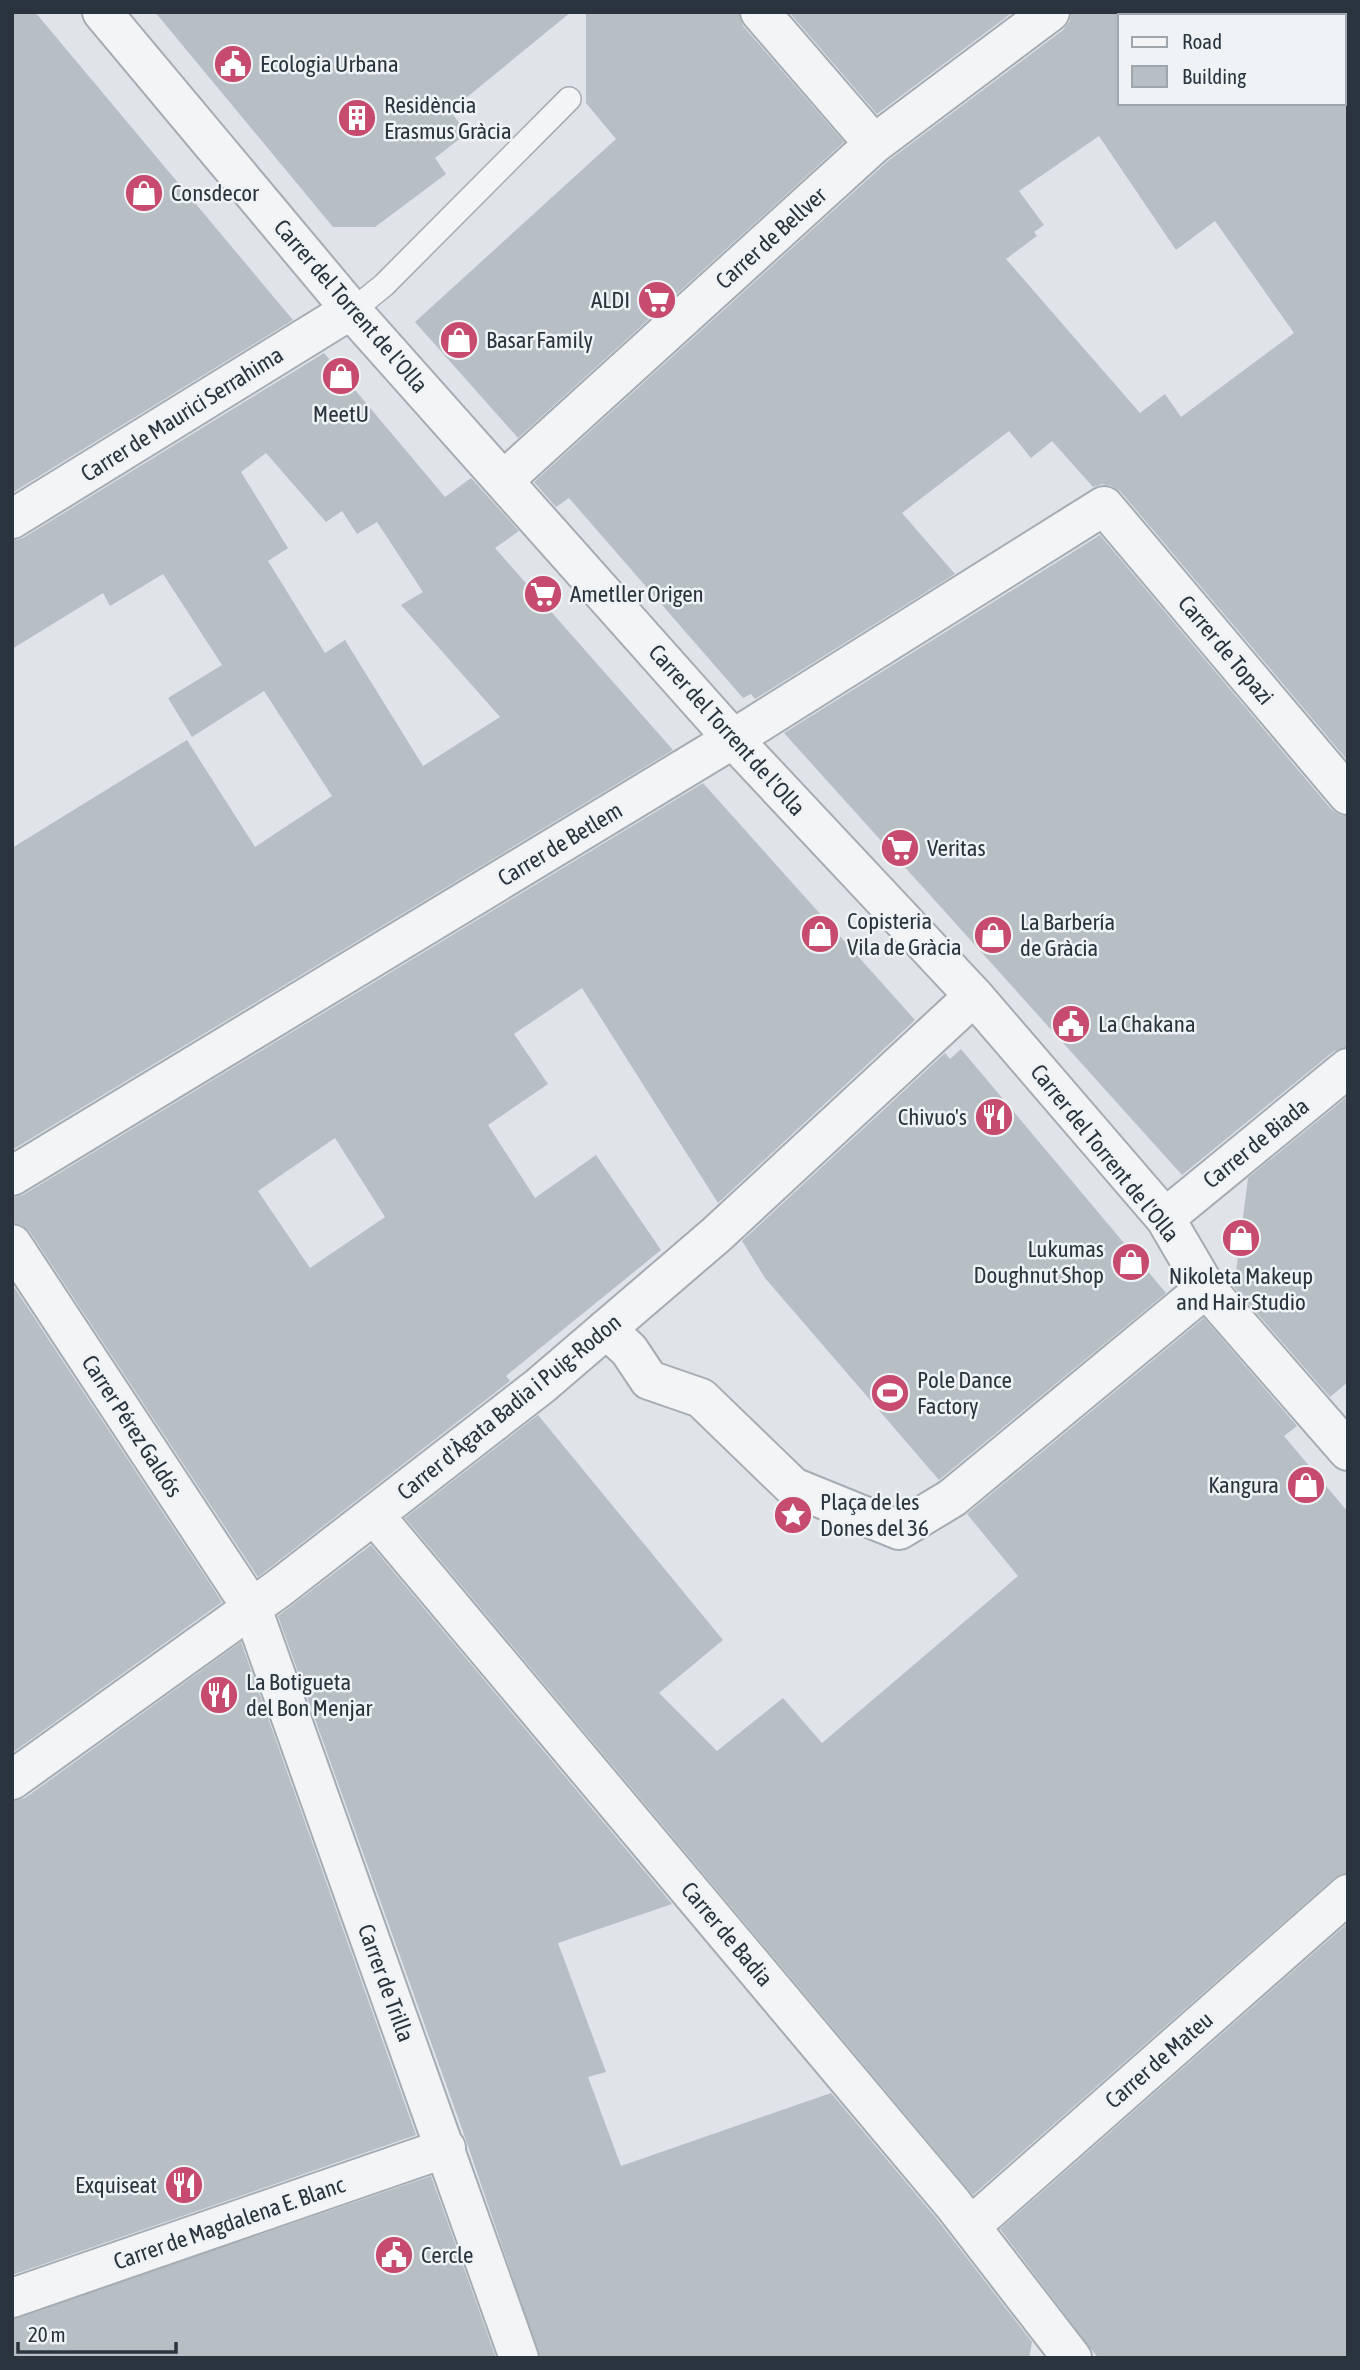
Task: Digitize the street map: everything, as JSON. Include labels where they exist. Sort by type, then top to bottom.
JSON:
[{"type":"street","name":"Carrer del Torrent de l'Olla","points":[[102,12],[352,311],[733,739],[975,996],[1165,1218],[1206,1287],[1348,1451]]},
{"type":"street","points":[[760,12],[874,144]]},
{"type":"street","name":"Carrer de Bellver","points":[[504,480],[874,144],[1050,12]]},
{"type":"street","name":"Carrer de Maurici Serrahima","points":[[12,519],[352,311]]},
{"type":"street","name":"Carrer de Betlem","points":[[12,1176],[733,739],[1104,506]]},
{"type":"street","name":"Carrer de Topazi","points":[[1104,506],[1348,795]]},
{"type":"street","name":"Carrer d'Àgata Badia i Puig-Rodon","points":[[12,1780],[252,1608],[375,1516],[540,1386],[716,1235],[975,996]]},
{"type":"street","name":"Carrer de Biada","points":[[1165,1218],[1348,1068]]},
{"type":"street","name":"Carrer Pérez Galdós","points":[[12,1244],[252,1608]]},
{"type":"street","points":[[606,1329],[629,1350],[649,1380],[701,1398],[793,1487],[899,1530],[952,1498],[1206,1287]]},
{"type":"street","name":"Carrer de Badia","points":[[375,1516],[971,2226],[1072,2358]]},
{"type":"street","name":"Carrer de Trilla","points":[[252,1608],[519,2358]]},
{"type":"street","name":"Carrer de Mateu","points":[[971,2226],[1348,1894]]},
{"type":"street","name":"Carrer de Magdalena E. Blanc","points":[[12,2298],[446,2148]]},
{"type":"lane","points":[[352,311],[384,285],[569,99]]},
{"type":"building","points":[[12,12],[35,12],[293,320],[12,493]]},
{"type":"building","name":"Residència Erasmus Gràcia","points":[[155,12],[571,12],[450,111],[467,133],[435,158],[446,174],[375,227],[333,227]]},
{"type":"building","points":[[586,12],[739,12],[743,26],[844,142],[518,438],[415,322],[616,139],[586,103]]},
{"type":"building","points":[[789,12],[1013,12],[877,114]]},
{"type":"building","points":[[1071,12],[1120,12],[1118,105],[1348,105],[1348,761],[1121,492],[1102,484],[1093,487],[1052,441],[1031,458],[1009,431],[902,513],[955,574],[755,699],[751,694],[743,698],[569,498],[556,507],[534,482],[888,161],[1063,30],[1070,21]],"holes":[[[1099,136],[1176,250],[1215,221],[1294,333],[1181,417],[1165,394],[1140,413],[1006,259],[1037,236],[1034,232],[1044,225],[1019,191]]]},
{"type":"building","points":[[324,353],[445,497],[471,478],[519,531],[495,548],[673,750],[12,1150],[12,848],[187,740],[255,847],[332,796],[264,691],[192,737],[168,698],[222,665],[163,574],[110,606],[103,593],[12,649],[12,541],[23,538]],"holes":[[[266,453],[326,522],[342,511],[357,534],[377,522],[423,592],[401,605],[500,717],[423,766],[345,640],[325,653],[268,561],[288,548],[241,472]]]},
{"type":"building","points":[[1100,535],[1331,809],[1340,815],[1348,816],[1348,1047],[1334,1051],[1182,1175],[784,733]]},
{"type":"building","points":[[703,783],[915,1020],[718,1203],[582,988],[514,1034],[548,1084],[488,1125],[535,1198],[596,1155],[661,1250],[506,1376],[510,1381],[258,1577],[30,1232],[22,1225],[12,1222],[12,1198],[23,1195]],"holes":[[[335,1138],[385,1217],[310,1268],[258,1191]]]},
{"type":"building","points":[[961,1049],[1166,1293],[939,1480],[765,1278],[742,1241],[945,1053],[950,1059]]},
{"type":"building","points":[[1348,1096],[1348,1382],[1330,1397],[1234,1287],[1248,1178]]},
{"type":"building","points":[[12,1284],[222,1602],[12,1753]]},
{"type":"building","points":[[1204,1318],[1297,1426],[1284,1436],[1348,1512],[1348,1873],[1334,1878],[973,2195],[405,1518],[538,1415],[723,1640],[659,1693],[717,1751],[783,1698],[822,1743],[1018,1576],[967,1514]]},
{"type":"building","points":[[371,1545],[672,1904],[558,1943],[606,2072],[588,2077],[621,2166],[831,2093],[936,2218],[1032,2342],[1029,2358],[540,2358],[466,2140],[278,1616]]},
{"type":"building","points":[[241,1642],[416,2135],[12,2275],[12,1802],[25,1798]]},
{"type":"building","points":[[1348,1923],[1348,2358],[1098,2358],[1000,2229]]},
{"type":"building","points":[[431,2176],[496,2358],[12,2358],[12,2319]]},
{"type":"place","name":"Ecologia Urbana","points":[[233,64]]},
{"type":"place","name":"Residència Erasmus Gràcia","points":[[357,118]]},
{"type":"place","name":"Consdecor","points":[[144,193]]},
{"type":"place","name":"ALDI","points":[[657,300]]},
{"type":"place","name":"Basar Family","points":[[459,340]]},
{"type":"place","name":"MeetU","points":[[341,376]]},
{"type":"place","name":"Ametller Origen","points":[[543,594]]},
{"type":"place","name":"Veritas","points":[[900,848]]},
{"type":"place","name":"Copisteria Vila de Gràcia","points":[[820,934]]},
{"type":"place","name":"La Barbería de Gràcia","points":[[993,935]]},
{"type":"place","name":"La Chakana","points":[[1071,1024]]},
{"type":"place","name":"Chivuo's","points":[[994,1117]]},
{"type":"place","name":"Nikoleta Makeup and Hair Studio","points":[[1241,1238]]},
{"type":"place","name":"Lukumas Doughnut Shop","points":[[1131,1262]]},
{"type":"place","name":"Pole Dance Factory","points":[[890,1393]]},
{"type":"place","name":"Kangura","points":[[1306,1485]]},
{"type":"place","name":"Plaça de les Dones del 36","points":[[793,1515]]},
{"type":"place","name":"La Botigueta del Bon Menjar","points":[[219,1695]]},
{"type":"place","name":"Exquiseat","points":[[184,2185]]},
{"type":"place","name":"Cercle","points":[[394,2255]]}]
